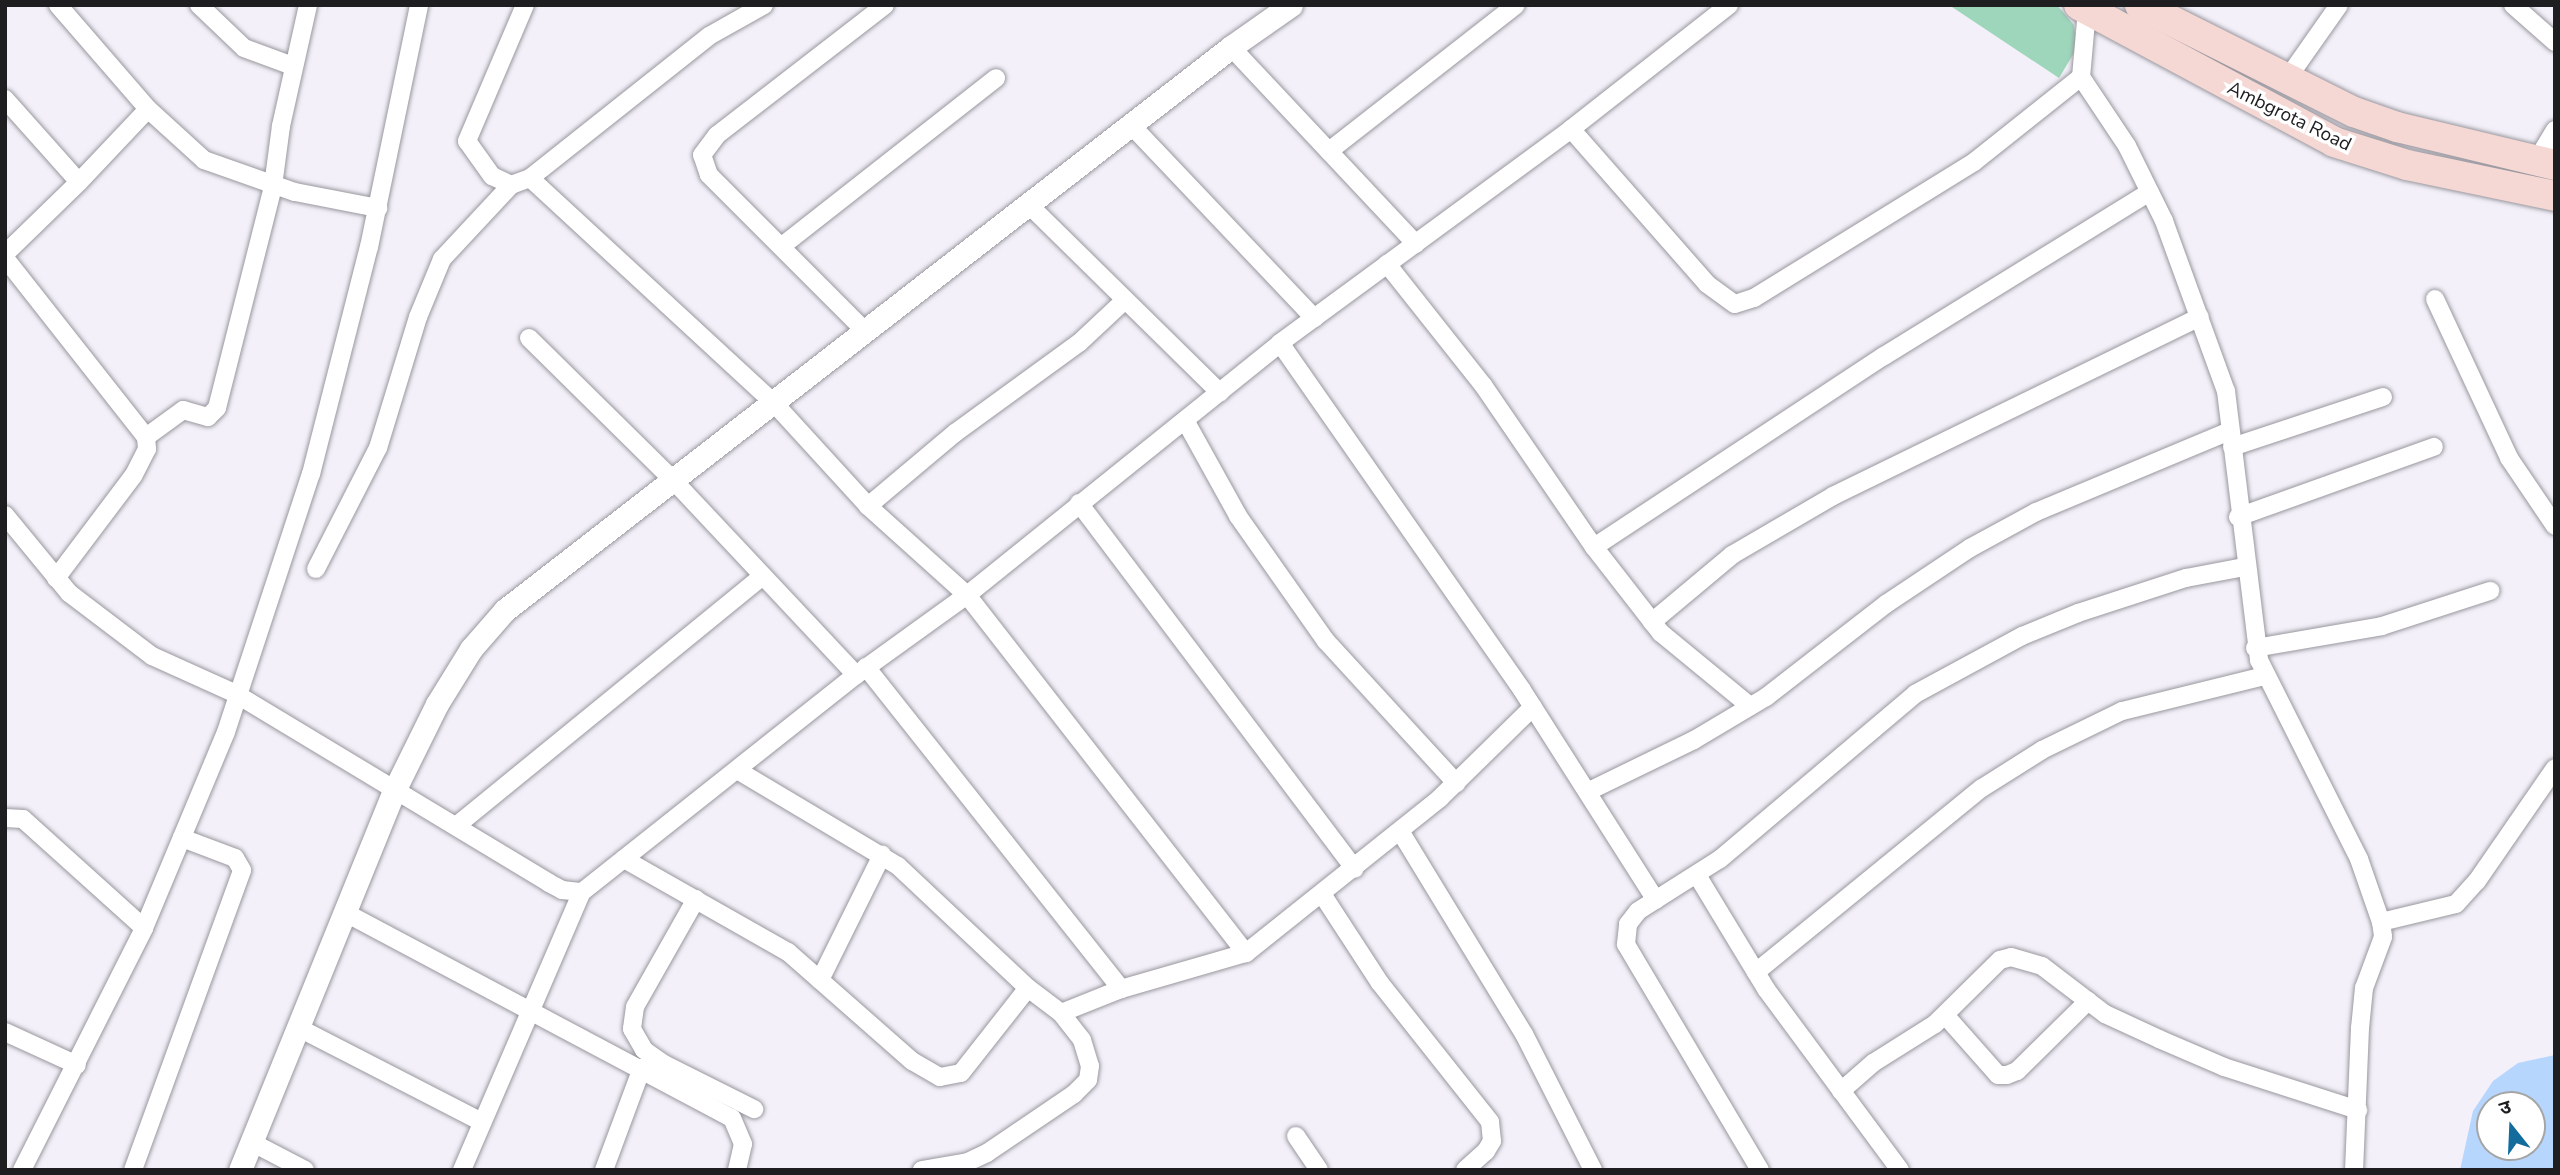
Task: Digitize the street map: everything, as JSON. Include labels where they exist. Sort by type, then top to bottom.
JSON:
[{"type":"main road","points":[[2140,5],[2354,112],[2396,127],[2546,162]]},
{"type":"main road","name":"Ambgrota Road","points":[[2083,8],[2308,130],[2357,151],[2555,196]]},
{"type":"street","points":[[58,5],[148,109],[204,160],[274,186],[378,208]]},
{"type":"street","points":[[199,5],[244,48],[293,66]]},
{"type":"street","points":[[146,436],[183,410],[203,417],[215,412],[274,186],[293,66],[308,5]]},
{"type":"street","points":[[22,1170],[144,928],[222,743],[311,474],[378,208],[419,5]]},
{"type":"street","points":[[511,185],[492,176],[467,141],[503,47],[526,5]]},
{"type":"street","points":[[316,569],[378,448],[418,317],[442,259],[511,185],[530,178],[672,63],[764,5]]},
{"type":"street","points":[[865,331],[709,174],[702,155],[717,135],[885,5]]},
{"type":"street","points":[[240,1170],[393,793],[437,704],[471,649],[505,610],[1132,126],[1230,47],[1291,5]]},
{"type":"street","points":[[1329,151],[1516,5]]},
{"type":"street","points":[[462,1170],[582,892],[861,671],[967,595],[1079,503],[1186,422],[1280,343],[1571,129],[1729,5]]},
{"type":"street","points":[[2287,79],[2339,5]]},
{"type":"street","points":[[2513,5],[2555,42]]},
{"type":"street","points":[[2083,8],[2081,77],[2127,146],[2150,192],[2200,317],[2226,391],[2238,517],[2255,648],[2265,676],[2316,767],[2364,870],[2381,922],[2383,937],[2363,999],[2354,1170]]},
{"type":"street","points":[[1230,47],[1416,244]]},
{"type":"street","points":[[1571,129],[1707,284],[1735,304],[1754,298],[1974,162],[2081,77]]},
{"type":"street","points":[[782,246],[996,78]]},
{"type":"street","points":[[5,99],[79,182]]},
{"type":"street","points":[[56,578],[133,476],[147,449],[146,436],[5,256],[148,109]]},
{"type":"street","points":[[1132,126],[1314,318]]},
{"type":"street","points":[[2546,162],[2555,130]]},
{"type":"street","points":[[530,178],[774,403],[868,506],[967,595],[1246,953]]},
{"type":"street","points":[[1594,547],[1884,356],[2150,192]]},
{"type":"street","points":[[1028,204],[1220,393]]},
{"type":"street","points":[[1387,264],[1483,385],[1594,547],[1652,622],[1687,659],[1751,706]]},
{"type":"street","points":[[2435,299],[2509,458],[2555,526]]},
{"type":"street","points":[[868,506],[956,433],[1080,343],[1125,300]]},
{"type":"street","points":[[1652,622],[1732,555],[1833,496],[2200,317]]},
{"type":"street","points":[[529,338],[674,481],[762,576],[861,671],[1121,989]]},
{"type":"street","points":[[1280,343],[1533,707],[1656,900]]},
{"type":"street","points":[[1589,791],[1694,740],[1751,706],[1970,548],[2036,512],[2231,439],[2383,397]]},
{"type":"street","points":[[1186,422],[1238,516],[1326,641],[1456,783]]},
{"type":"street","points":[[2238,517],[2434,447]]},
{"type":"street","points":[[1079,503],[1355,869]]},
{"type":"street","points":[[5,515],[79,603],[152,656],[236,694],[393,793],[456,826],[562,890],[582,892]]},
{"type":"street","points":[[1760,1170],[1626,944],[1628,923],[1656,900],[1697,875],[1915,694],[2022,636],[2077,613],[2186,579],[2245,567]]},
{"type":"street","points":[[456,826],[762,576]]},
{"type":"street","points":[[2255,648],[2382,626],[2490,592]]},
{"type":"street","points":[[1756,972],[1982,788],[2042,750],[2122,711],[2265,676]]},
{"type":"street","points":[[1061,1013],[1121,989],[1246,953],[1355,869],[1456,783],[1533,707]]},
{"type":"street","points":[[2381,922],[2446,908],[2466,895],[2555,768]]},
{"type":"street","points":[[737,770],[882,855],[926,890],[1028,988],[1061,1013],[1082,1041],[1090,1066],[1088,1080],[987,1153],[968,1162],[922,1170]]},
{"type":"street","points":[[5,818],[23,819],[144,928]]},
{"type":"street","points":[[1400,831],[1518,1023],[1593,1170]]},
{"type":"street","points":[[133,1170],[242,870],[235,858],[182,838]]},
{"type":"street","points":[[820,980],[882,855]]},
{"type":"street","points":[[624,859],[777,944],[912,1061],[940,1077],[951,1077],[969,1065],[1028,988]]},
{"type":"street","points":[[1697,875],[1756,972],[1900,1170]]},
{"type":"street","points":[[1322,894],[1380,983],[1490,1122],[1493,1130],[1486,1151],[1465,1170]]},
{"type":"street","points":[[696,898],[635,1007],[632,1029],[644,1050],[664,1064],[754,1109]]},
{"type":"street","points":[[344,912],[732,1118],[743,1144],[737,1170]]},
{"type":"street","points":[[1841,1091],[1945,1015],[2000,960],[2011,957],[2042,966],[2105,1014],[2224,1067],[2358,1110]]},
{"type":"street","points":[[1945,1015],[1998,1075],[2007,1076],[2018,1071],[2088,1001]]},
{"type":"street","points":[[299,1028],[482,1122]]},
{"type":"street","points":[[5,1032],[77,1065]]},
{"type":"street","points":[[604,1170],[642,1068]]},
{"type":"street","points":[[1296,1136],[1319,1170]]},
{"type":"street","points":[[251,1142],[305,1170]]},
{"type":"green space","points":[[1949,5],[2057,5],[2074,25],[2077,48],[2059,78]]},
{"type":"water","points":[[2555,1055],[2555,1170],[2460,1170],[2476,1106],[2476,1161],[2546,1161],[2546,1091],[2486,1091],[2493,1081],[2518,1063]]}]
